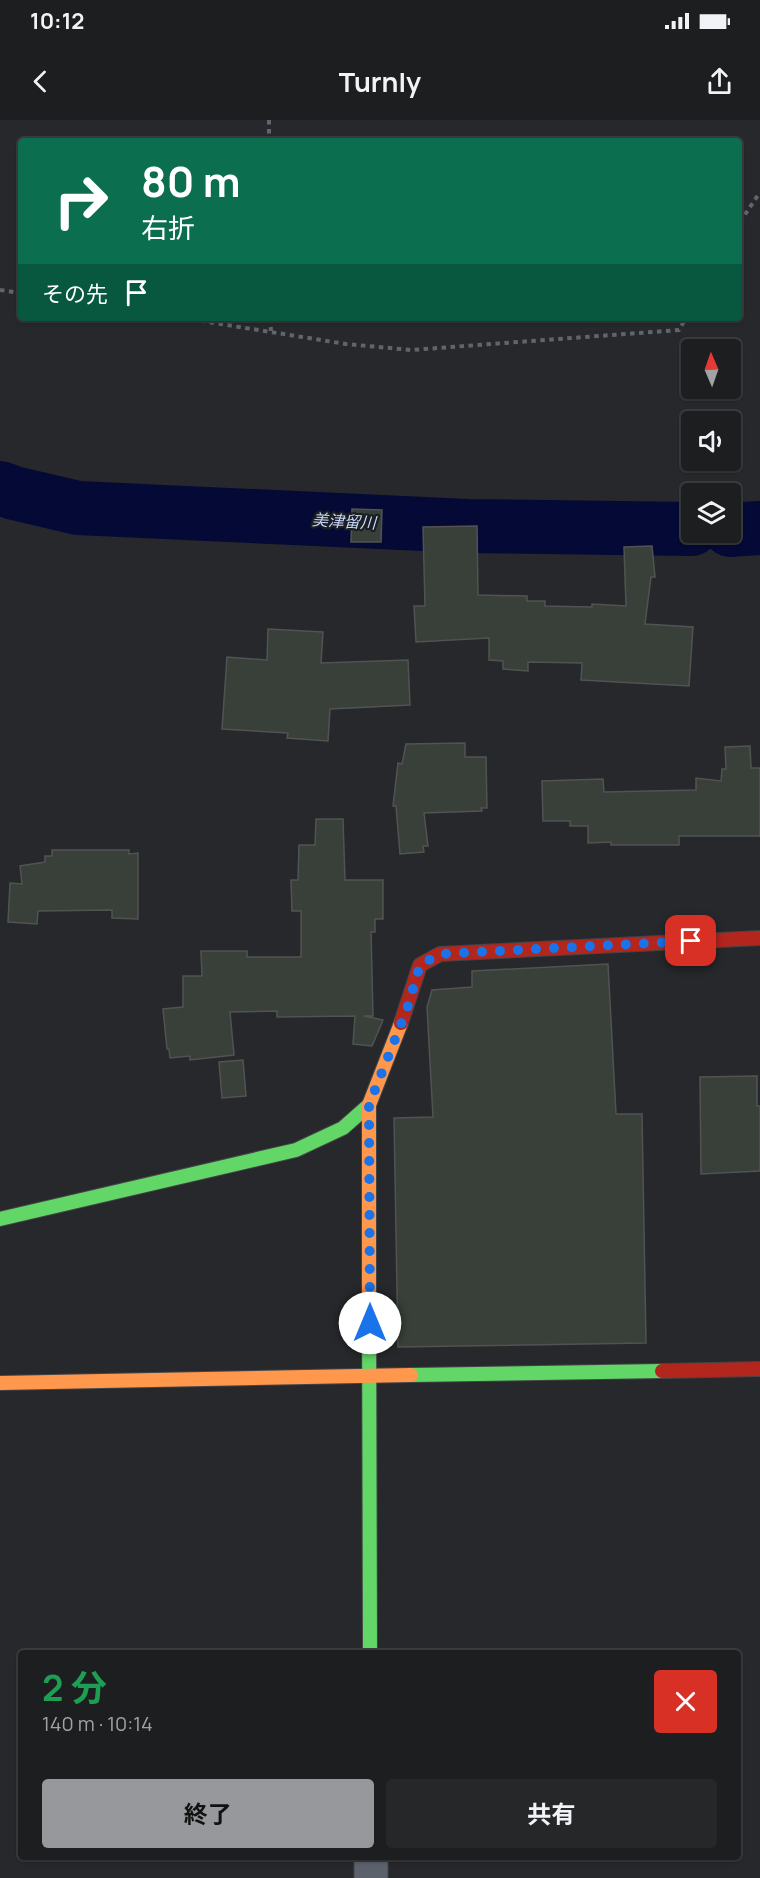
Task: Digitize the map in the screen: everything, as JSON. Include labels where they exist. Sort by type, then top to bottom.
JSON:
[{"type":"street","points":[[370,1650],[369,1105],[407,1009],[420,965],[440,954],[760,938]]},
{"type":"street","points":[[0,1219],[296,1149],[343,1128],[369,1105]]},
{"type":"street","points":[[0,1383],[760,1369]]},
{"type":"street","points":[[371,1860],[371,1878]]},
{"type":"path","points":[[269,120],[269,138]]},
{"type":"path","points":[[742,219],[760,192]]},
{"type":"path","points":[[0,290],[18,293]]},
{"type":"path","points":[[203,321],[346,344],[411,350],[679,330],[684,321]]},
{"type":"path","points":[[270,321],[271,331]]},
{"type":"building","points":[[352,509],[382,510],[381,542],[351,542]]},
{"type":"building","points":[[477,526],[478,595],[527,596],[527,601],[545,601],[545,606],[592,607],[592,604],[626,606],[624,547],[652,546],[655,577],[651,577],[645,624],[693,627],[689,686],[581,680],[582,663],[528,662],[528,671],[503,669],[503,661],[489,660],[489,638],[416,642],[414,606],[425,606],[423,527]]},
{"type":"building","points":[[268,629],[323,632],[321,663],[408,660],[410,705],[330,709],[328,741],[287,738],[288,733],[222,729],[227,657],[267,660]]},
{"type":"building","points":[[465,743],[465,757],[486,757],[487,808],[481,808],[482,811],[424,813],[428,846],[423,846],[424,852],[400,854],[396,806],[393,806],[398,763],[402,764],[406,744]]},
{"type":"building","points":[[750,746],[751,768],[760,768],[760,836],[679,836],[679,845],[611,845],[611,842],[588,843],[588,826],[570,826],[570,821],[543,821],[542,781],[603,779],[604,792],[696,790],[696,778],[721,781],[722,769],[726,769],[725,747]]},
{"type":"building","points":[[316,819],[343,819],[345,880],[383,880],[383,919],[375,919],[375,932],[371,932],[373,1016],[364,1016],[383,1020],[372,1046],[353,1044],[355,1016],[277,1017],[277,1011],[230,1012],[234,1055],[190,1060],[190,1056],[170,1058],[163,1009],[183,1007],[183,976],[202,976],[201,951],[247,951],[247,957],[301,957],[301,911],[292,911],[291,880],[298,880],[299,845],[315,845]]},
{"type":"building","points":[[52,850],[129,850],[129,854],[138,853],[138,919],[112,918],[112,910],[38,911],[37,924],[8,922],[10,883],[22,884],[20,866],[45,862],[45,856],[52,856]]},
{"type":"building","points":[[608,964],[616,1114],[642,1114],[646,1343],[398,1347],[394,1118],[433,1117],[427,1007],[432,990],[472,987],[472,971]]},
{"type":"building","points":[[243,1060],[246,1096],[222,1098],[219,1062]]},
{"type":"building","points":[[757,1076],[757,1106],[760,1106],[760,1171],[701,1174],[700,1077]]},
{"type":"waterway","name":"美津留川","points":[[0,488],[78,508],[467,526],[681,529]]},
{"type":"waterway","name":"美津留川","points":[[741,529],[760,528]]},
{"type":"traffic: fast","points":[[0,1219],[296,1150],[343,1128],[369,1105]]},
{"type":"traffic: fast","points":[[369,1298],[370,1650]]},
{"type":"traffic: fast","points":[[411,1375],[662,1371]]},
{"type":"traffic: slow","points":[[369,1298],[369,1105],[401,1023]]},
{"type":"traffic: slow","points":[[0,1383],[411,1375]]},
{"type":"traffic: jam","points":[[401,1023],[420,965],[440,954],[760,938]]},
{"type":"traffic: jam","points":[[662,1371],[760,1369]]},
{"type":"route","points":[[370,1323],[369,1105],[407,1009],[420,965],[440,954],[691,941]]}]
